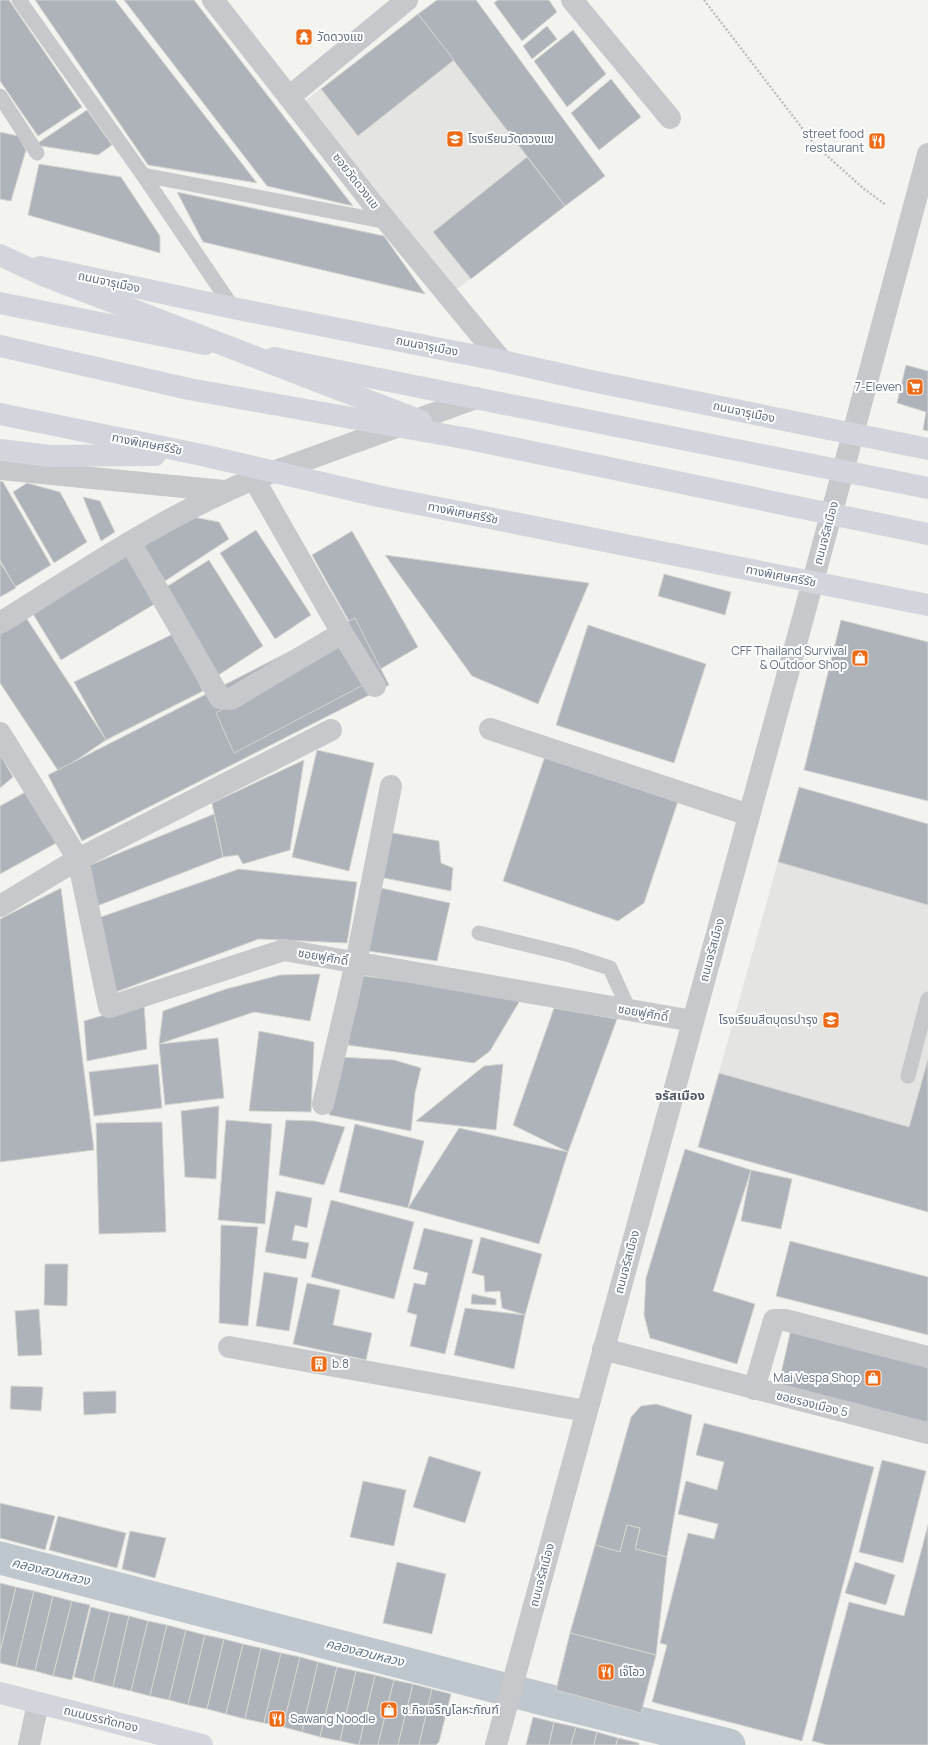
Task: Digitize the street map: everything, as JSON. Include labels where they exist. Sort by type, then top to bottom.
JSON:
[{"type":"main road","points":[[0,255],[45,276],[469,439]]},
{"type":"main road","name":"ถนนจารุเมือง","points":[[0,259],[233,308],[502,361],[853,435],[928,449]]},
{"type":"main road","points":[[0,303],[928,488]]},
{"type":"main road","points":[[0,346],[189,389],[469,439],[928,534]]},
{"type":"main road","name":"ทางพิเศษศรีรัช","points":[[0,414],[202,455],[378,496],[928,605]]},
{"type":"main road","points":[[0,450],[50,456],[202,455]]},
{"type":"main road","name":"ถนนบรรทัดทอง","points":[[0,1693],[202,1745]]},
{"type":"street","name":"ซอยวัดดวงแข","points":[[212,0],[388,222],[502,361]]},
{"type":"street","points":[[289,97],[406,0]]},
{"type":"street","points":[[572,0],[670,118]]},
{"type":"street","name":"ถนนจรัสเมือง","points":[[496,1745],[928,158]]},
{"type":"street","points":[[0,623],[130,542],[224,491],[476,398]]},
{"type":"street","points":[[0,469],[224,491]]},
{"type":"street","points":[[254,479],[342,633],[375,686]]},
{"type":"street","points":[[130,542],[220,698],[231,699],[342,633]]},
{"type":"street","points":[[490,729],[749,815]]},
{"type":"street","points":[[0,906],[78,859],[331,730]]},
{"type":"street","points":[[0,733],[78,859]]},
{"type":"street","points":[[323,1104],[356,963],[391,786]]},
{"type":"street","name":"ซอยฟูศักดิ์","points":[[78,859],[109,1007],[284,950],[693,1021]]},
{"type":"street","points":[[754,1389],[774,1320],[785,1320],[928,1356]]},
{"type":"street","points":[[229,1347],[586,1411]]},
{"type":"street","name":"ซอยรองเมือง 5","points":[[603,1349],[928,1434]]},
{"type":"street","points":[[29,1745],[38,1703]]},
{"type":"lane","points":[[19,0],[143,175],[233,308]]},
{"type":"lane","points":[[0,96],[37,153]]},
{"type":"lane","points":[[143,175],[388,222]]},
{"type":"lane","points":[[479,933],[570,955],[610,968],[629,1010]]},
{"type":"lane","points":[[908,1076],[928,999]]},
{"type":"path","points":[[704,0],[815,145],[864,189],[910,224]]},
{"type":"shaded area","name":"โรงเรียนวัดดวงแข","points":[[437,0],[476,0],[605,176],[453,292],[302,103]]},
{"type":"shaded area","name":"โรงเรียนสีตบุตรบำรุง","points":[[799,787],[928,824],[928,1212],[698,1147]]},
{"type":"building","points":[[0,0],[9,0],[82,107],[38,136],[0,81]]},
{"type":"building","points":[[35,0],[115,0],[257,183],[148,165]]},
{"type":"building","points":[[124,0],[194,0],[353,206],[267,186]]},
{"type":"building","points":[[437,0],[476,0],[605,176],[565,206],[418,14]]},
{"type":"building","points":[[498,0],[549,0],[557,12],[522,41],[494,3]]},
{"type":"building","points":[[418,14],[454,60],[358,136],[321,89]]},
{"type":"building","points":[[547,26],[557,39],[532,59],[523,46]]},
{"type":"building","points":[[573,30],[606,74],[567,107],[534,61]]},
{"type":"building","points":[[611,79],[641,117],[599,150],[571,113]]},
{"type":"building","points":[[87,110],[112,145],[98,155],[35,145]]},
{"type":"building","points":[[0,132],[18,136],[26,150],[11,201],[0,199]]},
{"type":"building","points":[[527,157],[565,206],[471,279],[433,232]]},
{"type":"building","points":[[39,164],[121,177],[160,236],[160,253],[28,215]]},
{"type":"building","points":[[177,192],[384,236],[425,294],[203,242]]},
{"type":"building","name":"7-Eleven","points":[[906,365],[928,371],[928,431],[923,430],[926,412],[897,403]]},
{"type":"building","points":[[0,481],[3,482],[51,565],[15,587],[0,560]]},
{"type":"building","points":[[27,483],[60,492],[87,542],[54,563],[13,492]]},
{"type":"building","points":[[83,497],[100,501],[115,532],[101,541]]},
{"type":"building","points":[[188,516],[219,522],[229,539],[165,581],[141,543]]},
{"type":"building","points":[[256,530],[311,615],[275,639],[220,553]]},
{"type":"building","points":[[352,531],[418,647],[377,671],[312,555]]},
{"type":"building","points":[[128,550],[158,602],[61,660],[30,609]]},
{"type":"building","points":[[385,555],[589,583],[538,704],[472,676]]},
{"type":"building","points":[[209,560],[263,646],[217,676],[163,589]]},
{"type":"building","points":[[0,562],[16,588],[0,597]]},
{"type":"building","points":[[664,574],[731,592],[725,615],[658,596]]},
{"type":"building","points":[[21,610],[106,740],[59,772],[0,683],[0,624]]},
{"type":"building","points":[[355,618],[389,685],[82,841],[48,775]]},
{"type":"building","points":[[841,620],[928,642],[928,801],[804,770]]},
{"type":"building","points":[[588,625],[706,664],[674,763],[556,725]]},
{"type":"building","points":[[175,633],[203,691],[106,740],[74,682]]},
{"type":"building","points":[[339,644],[367,683],[234,753],[216,713]]},
{"type":"building","points":[[317,750],[374,763],[349,871],[292,857]]},
{"type":"building","points":[[546,753],[679,798],[644,903],[618,921],[503,881]]},
{"type":"building","points":[[0,754],[13,777],[0,788]]},
{"type":"building","points":[[304,760],[290,850],[243,864],[238,855],[223,857],[212,803]]},
{"type":"building","points":[[42,783],[69,836],[0,874],[0,806]]},
{"type":"building","points":[[799,787],[928,824],[928,905],[778,862]]},
{"type":"building","points":[[214,814],[223,857],[92,908],[83,868]]},
{"type":"building","points":[[387,832],[439,841],[441,863],[453,868],[451,891],[379,877]]},
{"type":"building","points":[[239,869],[357,882],[347,943],[259,939],[116,992],[98,918]]},
{"type":"building","points":[[376,887],[450,903],[437,961],[361,950]]},
{"type":"building","points":[[61,888],[94,1150],[0,1162],[0,919]]},
{"type":"building","points":[[320,974],[310,1021],[254,1012],[159,1044],[163,1011],[226,989],[280,975]]},
{"type":"building","points":[[358,975],[522,997],[490,1051],[474,1063],[348,1045]]},
{"type":"building","points":[[144,1003],[147,1049],[87,1061],[84,1021]]},
{"type":"building","points":[[554,1008],[617,1019],[568,1152],[513,1125]]},
{"type":"building","points":[[259,1031],[314,1042],[311,1112],[249,1111]]},
{"type":"building","points":[[218,1038],[224,1098],[165,1105],[159,1044]]},
{"type":"building","points":[[339,1057],[394,1060],[421,1068],[415,1093],[411,1131],[329,1115]]},
{"type":"building","points":[[928,1059],[928,1212],[698,1147],[719,1073],[909,1127]]},
{"type":"building","points":[[158,1064],[162,1108],[94,1116],[89,1072]]},
{"type":"building","points":[[503,1064],[496,1130],[416,1121],[484,1066]]},
{"type":"building","points":[[219,1106],[216,1179],[185,1177],[181,1111]]},
{"type":"building","points":[[226,1120],[272,1124],[265,1224],[218,1220]]},
{"type":"building","points":[[286,1120],[314,1121],[345,1127],[324,1185],[279,1175]]},
{"type":"building","points":[[162,1122],[166,1232],[99,1234],[96,1123]]},
{"type":"building","points":[[355,1124],[424,1141],[408,1208],[339,1192]]},
{"type":"building","points":[[459,1128],[568,1152],[539,1244],[408,1208]]},
{"type":"building","points":[[685,1149],[751,1170],[713,1291],[755,1304],[737,1364],[650,1338],[644,1315],[646,1278]]},
{"type":"building","points":[[751,1170],[792,1179],[781,1229],[741,1221]]},
{"type":"building","points":[[276,1191],[312,1198],[307,1228],[295,1225],[292,1240],[309,1243],[306,1259],[265,1252]]},
{"type":"building","points":[[331,1200],[414,1222],[394,1299],[311,1277]]},
{"type":"building","points":[[221,1225],[258,1227],[248,1326],[219,1323]]},
{"type":"building","points":[[424,1228],[473,1240],[445,1354],[410,1346],[417,1315],[407,1312],[414,1283],[425,1285],[428,1273],[413,1269]]},
{"type":"building","points":[[481,1237],[542,1254],[525,1315],[502,1308],[500,1291],[485,1292],[484,1276],[472,1273]]},
{"type":"building","points":[[790,1241],[928,1277],[928,1335],[776,1296]]},
{"type":"building","points":[[45,1264],[68,1264],[67,1306],[44,1305]]},
{"type":"building","points":[[264,1272],[298,1278],[289,1331],[256,1326]]},
{"type":"building","points":[[307,1283],[340,1290],[333,1325],[372,1333],[366,1360],[293,1344]]},
{"type":"building","points":[[472,1294],[496,1299],[496,1305],[471,1304]]},
{"type":"building","points":[[465,1308],[525,1315],[514,1369],[454,1355]]},
{"type":"building","points":[[39,1309],[42,1355],[18,1356],[15,1311]]},
{"type":"building","points":[[791,1329],[928,1363],[928,1424],[778,1387]]},
{"type":"building","points":[[11,1386],[43,1387],[41,1411],[10,1409]]},
{"type":"building","points":[[116,1391],[116,1413],[84,1415],[83,1392]]},
{"type":"building","points":[[656,1404],[692,1415],[667,1557],[635,1549],[640,1528],[627,1525],[620,1552],[595,1545],[631,1417],[641,1406]]},
{"type":"building","points":[[704,1423],[874,1467],[802,1741],[652,1702],[667,1645],[660,1643],[688,1533],[714,1539],[718,1524],[678,1514],[686,1481],[717,1490],[724,1462],[696,1455]]},
{"type":"building","points":[[429,1456],[481,1472],[465,1523],[413,1507]]},
{"type":"building","points":[[882,1460],[926,1471],[903,1563],[859,1552]]},
{"type":"building","points":[[363,1481],[406,1490],[394,1546],[350,1537]]},
{"type":"building","points":[[0,1503],[55,1516],[45,1550],[0,1538]]},
{"type":"building","points":[[58,1516],[126,1533],[117,1568],[49,1550]]},
{"type":"building","points":[[627,1525],[640,1528],[635,1549],[667,1557],[656,1655],[570,1633],[595,1545],[620,1552]]},
{"type":"building","points":[[928,1525],[928,1745],[828,1745],[812,1741],[849,1602],[904,1616]]},
{"type":"building","points":[[130,1531],[166,1538],[155,1578],[122,1569]]},
{"type":"building","points":[[397,1562],[446,1574],[432,1634],[383,1623]]},
{"type":"building","points":[[855,1562],[895,1575],[886,1605],[845,1593]]},
{"type":"building","points":[[0,1583],[16,1587],[0,1652]]},
{"type":"building","points":[[16,1587],[34,1591],[16,1667],[0,1663],[0,1652]]},
{"type":"building","points":[[34,1591],[53,1596],[35,1671],[16,1667]]},
{"type":"building","points":[[53,1596],[72,1601],[53,1676],[35,1671]]},
{"type":"building","points":[[72,1601],[90,1605],[72,1680],[53,1676]]},
{"type":"building","points":[[91,1607],[110,1612],[93,1682],[74,1677]]},
{"type":"building","points":[[110,1612],[129,1616],[113,1687],[93,1682]]},
{"type":"building","points":[[129,1616],[148,1621],[131,1691],[113,1687]]},
{"type":"building","points":[[148,1621],[167,1625],[150,1696],[131,1691]]},
{"type":"building","points":[[167,1625],[186,1630],[169,1700],[150,1696]]},
{"type":"building","points":[[186,1630],[205,1635],[188,1705],[169,1700]]},
{"type":"building","name":"เจ๊โอว","points":[[570,1633],[656,1655],[641,1713],[556,1690]]},
{"type":"building","points":[[205,1635],[224,1639],[207,1709],[188,1705]]},
{"type":"building","points":[[224,1639],[243,1644],[226,1714],[207,1709]]},
{"type":"building","points":[[243,1644],[261,1648],[245,1719],[226,1714]]},
{"type":"building","points":[[261,1648],[281,1653],[264,1723],[245,1719]]},
{"type":"building","points":[[281,1653],[300,1657],[283,1727],[264,1723]]},
{"type":"building","points":[[300,1657],[318,1662],[302,1732],[283,1727]]},
{"type":"building","points":[[318,1662],[337,1667],[320,1737],[302,1732]]},
{"type":"building","points":[[337,1667],[356,1671],[340,1741],[320,1737]]},
{"type":"building","points":[[356,1671],[375,1675],[359,1745],[340,1741]]},
{"type":"building","points":[[375,1675],[394,1680],[378,1745],[359,1745]]},
{"type":"building","points":[[394,1680],[413,1684],[398,1745],[378,1745]]},
{"type":"building","points":[[413,1684],[432,1689],[419,1745],[398,1745]]},
{"type":"building","points":[[432,1689],[451,1694],[439,1742],[436,1745],[419,1745]]},
{"type":"building","points":[[533,1717],[554,1722],[549,1745],[526,1745]]},
{"type":"building","points":[[554,1722],[576,1727],[571,1745],[549,1745]]},
{"type":"building","points":[[576,1727],[597,1732],[594,1745],[571,1745]]},
{"type":"building","points":[[597,1732],[618,1738],[616,1745],[594,1745]]},
{"type":"building","points":[[618,1738],[639,1743],[639,1745],[616,1745]]},
{"type":"waterway","name":"คลองสวนหลวง","points":[[0,1558],[543,1699],[729,1745]]},
{"type":"place","name":"วัดดวงแข","points":[[304,37]]},
{"type":"place","name":"โรงเรียนวัดดวงแข","points":[[455,139]]},
{"type":"place","name":"street food restaurant","points":[[877,141]]},
{"type":"place","name":"7-Eleven","points":[[915,387]]},
{"type":"place","name":"CFF Thailand Survival & Outdoor Shop","points":[[860,658]]},
{"type":"place","name":"โรงเรียนสีตบุตรบำรุง","points":[[831,1020]]},
{"type":"place","name":"b.8","points":[[319,1364]]},
{"type":"place","name":"Mai Vespa Shop","points":[[873,1378]]},
{"type":"place","name":"เจ๊โอว","points":[[606,1672]]},
{"type":"place","name":"ช.กิจเจริญโลหะภัณฑ์","points":[[389,1710]]},
{"type":"place","name":"Sawang Noodle","points":[[277,1719]]},
{"type":"district","name":"จรัสเมือง","points":[[680,1095]]}]
